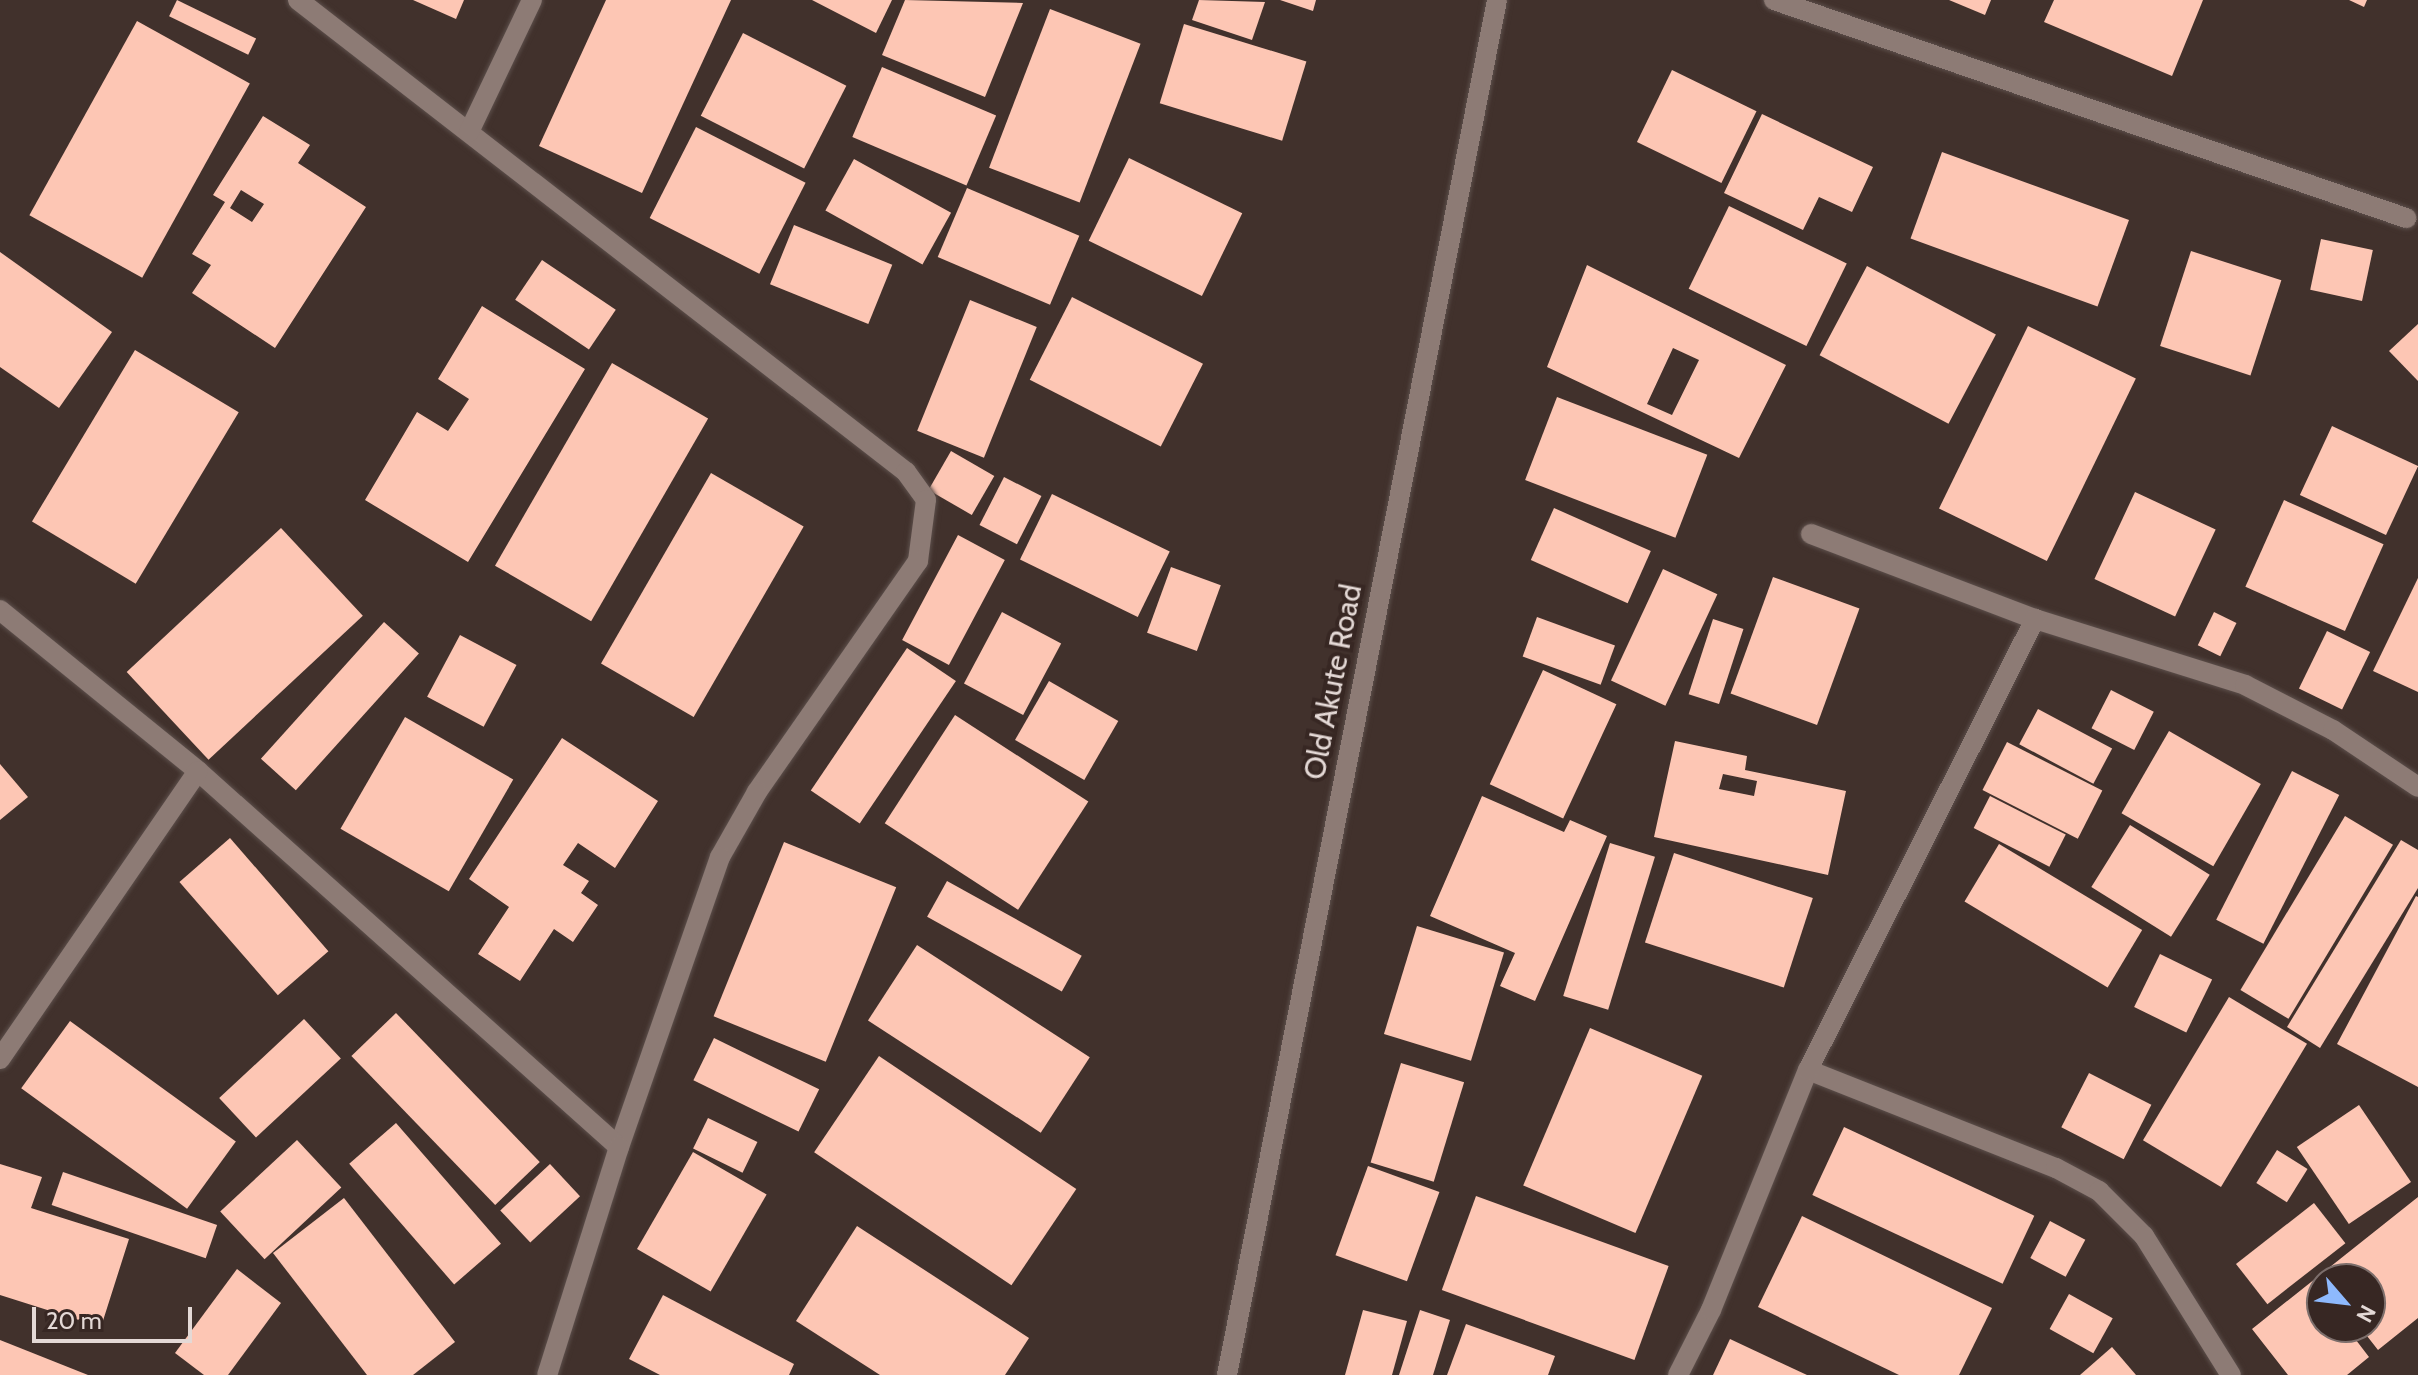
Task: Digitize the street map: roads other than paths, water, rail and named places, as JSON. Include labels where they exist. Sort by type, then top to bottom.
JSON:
[{"type":"street","points":[[298,0],[906,472],[926,500],[918,561],[757,792],[720,857],[619,1147],[547,1375]]},
{"type":"street","points":[[469,132],[532,0]]},
{"type":"street","name":"Old Akute Road","points":[[1227,1375],[1497,0]]},
{"type":"street","points":[[1774,0],[2406,218]]},
{"type":"street","points":[[1811,534],[2035,619],[2245,685],[2333,730],[2418,787]]},
{"type":"street","points":[[0,610],[198,771],[619,1147]]},
{"type":"street","points":[[1678,1375],[1711,1310],[1808,1070],[2035,619]]},
{"type":"street","points":[[0,1059],[198,771]]},
{"type":"street","points":[[1808,1070],[2056,1168],[2099,1191],[2144,1236],[2231,1375]]}]
